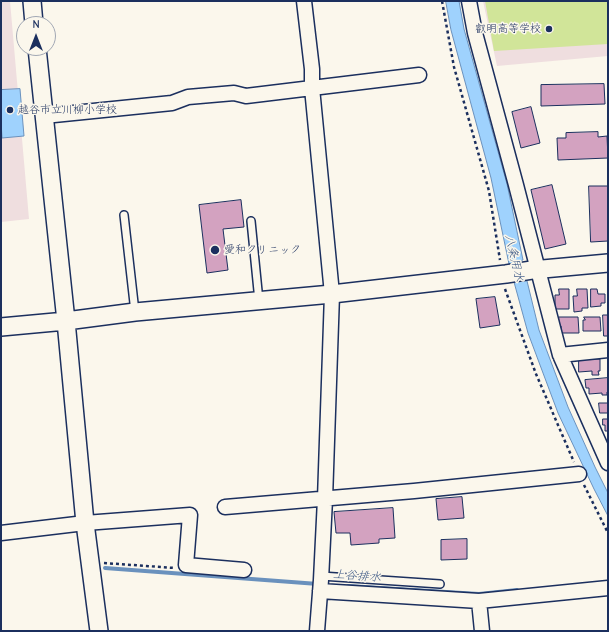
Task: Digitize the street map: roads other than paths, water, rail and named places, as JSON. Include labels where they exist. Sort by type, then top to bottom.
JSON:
[{"type":"street","points":[[32,1],[33,16]]},
{"type":"street","points":[[304,1],[312,69],[312,88],[332,294],[325,499],[317,631]]},
{"type":"street","points":[[469,1],[475,33],[516,185],[531,270],[560,354],[608,463]]},
{"type":"street","points":[[38,56],[66,321],[85,523],[99,631]]},
{"type":"street","points":[[44,116],[172,103],[188,97],[234,93],[246,96],[419,75]]},
{"type":"street","points":[[1,327],[66,321],[135,312],[332,294],[531,270],[608,263]]},
{"type":"street","points":[[560,354],[608,350]]},
{"type":"street","points":[[225,507],[325,499],[579,474]]},
{"type":"street","points":[[1,533],[85,523],[190,515],[186,565],[244,570]]},
{"type":"street","points":[[321,583],[479,601],[608,588]]},
{"type":"street","points":[[479,601],[482,631]]},
{"type":"lane","points":[[124,215],[135,312]]},
{"type":"lane","points":[[251,221],[259,301]]},
{"type":"lane","points":[[321,583],[440,584]]},
{"type":"water","name":"八条用水","points":[[446,1],[459,1],[464,29],[507,184],[523,260],[509,264],[491,178],[451,30]]},
{"type":"water","points":[[20,89],[24,136],[2,138],[1,90]]},
{"type":"water","points":[[527,281],[539,330],[568,407],[608,493],[608,516],[558,413],[528,333],[514,282]]},
{"type":"waterway","name":"上谷排水","points":[[105,568],[318,584]]},
{"type":"waterway","name":"上谷排水","points":[[348,586],[479,594],[517,590]]},
{"type":"place","name":"叡明高等学校","points":[[549,29]]},
{"type":"place","name":"越谷市立川柳小学校","points":[[10,110]]},
{"type":"place","name":"愛和クリニック","points":[[215,250]]}]
